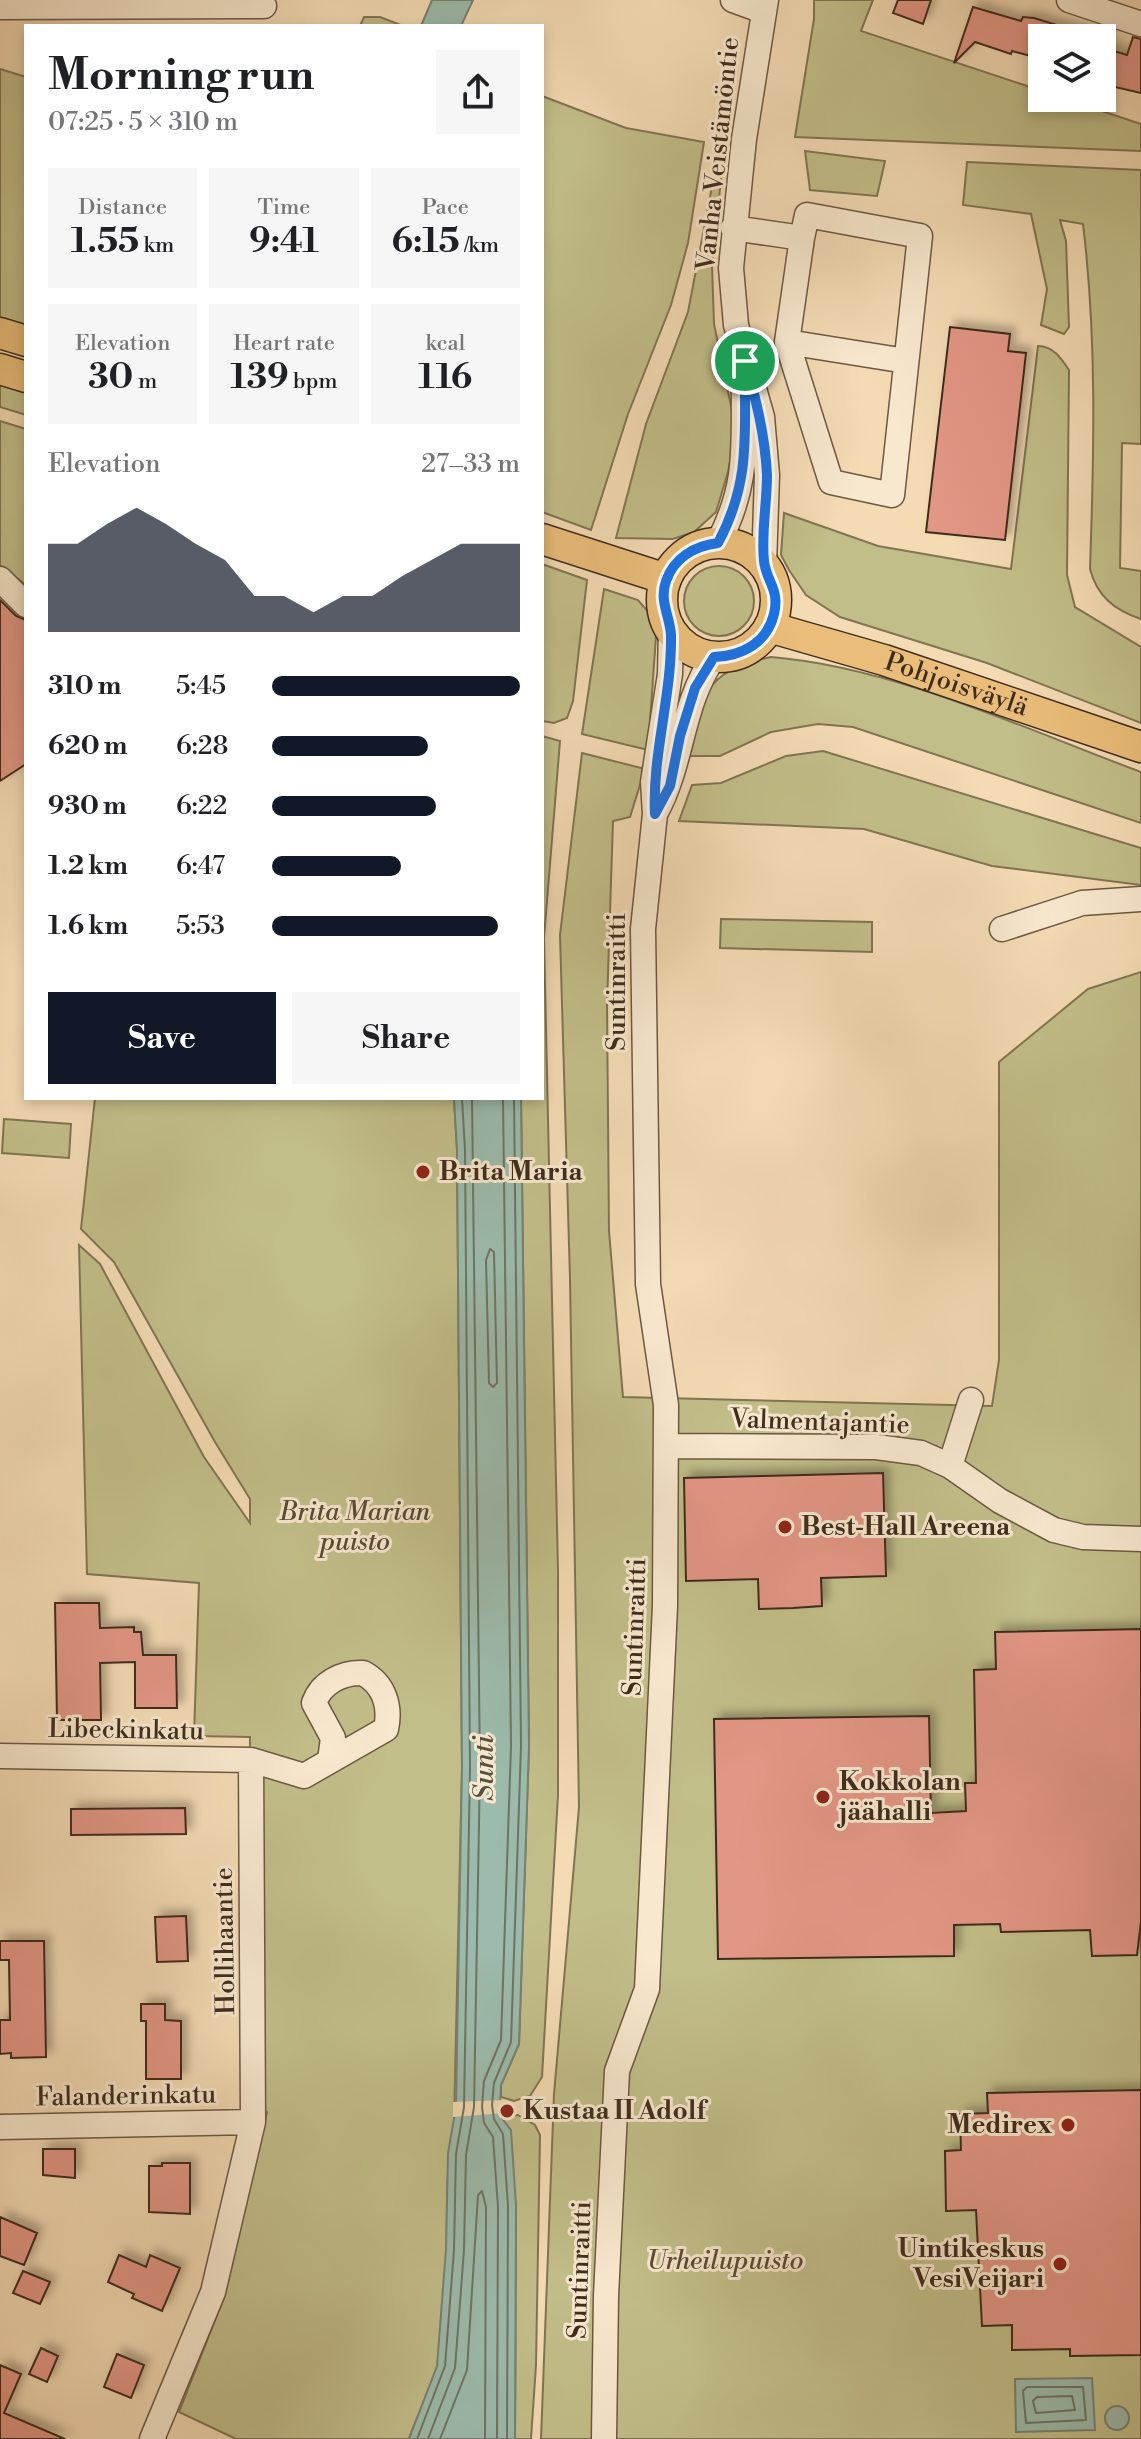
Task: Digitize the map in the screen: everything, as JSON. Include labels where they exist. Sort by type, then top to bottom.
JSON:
[{"type":"main road","points":[[0,333],[24,340]]},
{"type":"main road","points":[[0,369],[24,376]]},
{"type":"main road","points":[[544,540],[666,579]]},
{"type":"main road","points":[[718,543],[743,549],[764,565],[775,589],[776,602],[769,627],[752,647],[740,653],[714,657],[689,648],[671,630],[663,605],[666,579],[681,558],[692,550],[718,543]]},
{"type":"main road","name":"Pohjoisväylä","points":[[769,627],[884,660],[1141,747]]},
{"type":"street","points":[[733,0],[764,5]]},
{"type":"street","points":[[1069,0],[1141,24]]},
{"type":"street","name":"Vanha Veistämöntie","points":[[764,5],[733,228],[732,301],[745,361],[762,417],[767,475],[764,565]]},
{"type":"street","points":[[0,7],[264,6]]},
{"type":"street","points":[[807,215],[920,236],[892,495],[831,482],[787,342],[807,215]]},
{"type":"street","points":[[733,228],[802,238]]},
{"type":"street","points":[[787,342],[906,361]]},
{"type":"street","name":"Vanha Veistämöntie","points":[[718,543],[740,494],[745,456],[745,361]]},
{"type":"street","points":[[0,579],[24,603]]},
{"type":"street","name":"Suntinraitti","points":[[604,2439],[606,2296],[617,2071],[647,1989],[664,1622],[666,1405],[648,1284],[643,929],[655,814],[653,782],[670,674],[671,630]]},
{"type":"street","name":"Suntinraitti","points":[[655,814],[670,786],[680,736],[695,688],[714,657]]},
{"type":"street","points":[[1002,929],[1082,903],[1141,899]]},
{"type":"street","points":[[950,1466],[971,1400]]},
{"type":"street","name":"Valmentajantie","points":[[667,1446],[876,1447],[921,1453],[950,1466],[1000,1501],[1054,1530],[1083,1537],[1141,1539]]},
{"type":"street","name":"Libeckinkatu","points":[[0,1756],[251,1760],[304,1776],[330,1760]]},
{"type":"street","name":"Hollihaantie","points":[[152,2439],[213,2292],[253,2122],[251,1760]]},
{"type":"street","name":"Falanderinkatu","points":[[0,2127],[253,2122]]},
{"type":"green space","points":[[814,0],[873,0],[861,31],[1028,86],[1028,112],[1105,112],[1141,124],[1141,151],[795,137],[814,19]]},
{"type":"green space","points":[[364,17],[380,17],[398,24],[361,24]]},
{"type":"green space","points":[[0,69],[24,76],[24,328],[0,321]]},
{"type":"green space","points":[[544,97],[626,128],[704,142],[688,243],[671,305],[628,414],[591,530],[544,513]]},
{"type":"green space","points":[[719,150],[724,151],[712,265],[714,324],[736,430],[728,472],[716,512],[694,532],[673,539],[616,538],[646,424],[688,312]]},
{"type":"green space","points":[[805,151],[885,161],[877,196],[810,190]]},
{"type":"green space","points":[[967,162],[1141,170],[1141,444],[1122,443],[1120,568],[1141,571],[1141,619],[1108,601],[1097,587],[1090,569],[1092,353],[1083,224],[1060,220],[1066,241],[1069,327],[1064,334],[1041,325],[1047,289],[1031,214],[963,205]]},
{"type":"green space","points":[[1038,346],[1052,350],[1069,370],[1067,575],[1075,607],[1141,647],[1141,723],[987,663],[840,617],[806,595],[781,555],[784,513],[878,546],[1011,569]]},
{"type":"green space","points":[[0,381],[24,389],[24,414],[0,407]]},
{"type":"green space","points":[[0,421],[24,428],[24,583],[0,565]]},
{"type":"green space","points":[[544,565],[587,580],[573,701],[567,718],[554,723],[544,721]]},
{"type":"green space","points":[[726,566],[748,581],[754,601],[752,615],[744,626],[733,634],[712,636],[694,626],[686,615],[684,594],[694,576],[705,568]]},
{"type":"green space","points":[[604,589],[638,600],[657,622],[648,750],[582,734]]},
{"type":"green space","points":[[771,657],[817,663],[912,686],[1141,772],[1141,823],[853,727],[818,724],[771,732],[720,756],[686,756],[709,689],[731,670]]},
{"type":"green space","points":[[544,737],[560,741],[544,938]]},
{"type":"green space","points":[[823,751],[1141,848],[1141,885],[992,866],[864,829],[679,821],[692,785],[721,783],[786,756]]},
{"type":"green space","name":"Urheilupuisto","points":[[582,753],[645,769],[630,817],[613,821],[607,1004],[609,1231],[623,1397],[992,1406],[999,1360],[999,1062],[1088,989],[1141,972],[1141,2439],[541,2439],[554,2094],[579,1807],[570,1279],[560,935]]},
{"type":"green space","points":[[721,919],[872,922],[872,952],[720,948]]},
{"type":"green space","points":[[544,938],[558,1571],[558,1795],[542,2077],[530,2096],[514,2101],[501,2097],[501,2085],[519,2044],[529,1746],[521,1100],[544,1100]]},
{"type":"green space","name":"Brita Marian puisto","points":[[95,1100],[454,1100],[462,1767],[454,2123],[448,2183],[443,2334],[438,2364],[409,2439],[236,2439],[179,2412],[225,2295],[267,2112],[247,2095],[250,1737],[194,1736],[199,1583],[87,1574],[79,1245],[100,1264],[204,1457],[250,1523],[250,1499],[114,1262],[81,1229]]},
{"type":"green space","points":[[4,1119],[71,1124],[69,1158],[2,1153]]},
{"type":"green space","points":[[518,2115],[535,2125],[540,2135],[536,2365],[531,2439],[515,2439],[516,2206],[501,2117]]},
{"type":"water","points":[[432,0],[473,0],[462,24],[422,24]]},
{"type":"water","name":"Sunti","points":[[454,1100],[521,1100],[529,1746],[519,2044],[501,2085],[500,2106],[501,2117],[511,2130],[516,2206],[515,2439],[409,2439],[437,2366],[446,2249],[448,2153],[456,2107],[462,1767]]},
{"type":"water","points":[[1092,2378],[1095,2430],[1016,2432],[1015,2379]]},
{"type":"water","points":[[1117,2406],[1125,2410],[1129,2418],[1125,2426],[1117,2430],[1109,2426],[1105,2418],[1109,2410]]},
{"type":"pier","points":[[505,2100],[505,2113],[453,2117],[453,2102]]},
{"type":"building","points":[[898,0],[931,0],[923,24],[893,13]]},
{"type":"building","points":[[973,7],[1021,21],[1023,17],[1034,18],[1054,24],[1028,24],[1028,55],[1012,51],[1011,54],[975,42],[954,63]]},
{"type":"building","points":[[1133,37],[1141,39],[1141,93],[1116,87],[1116,51],[1127,55]]},
{"type":"building","points":[[950,327],[1010,334],[1008,351],[1026,353],[1005,540],[926,532]]},
{"type":"building","points":[[0,600],[16,616],[24,619],[24,765],[0,781]]},
{"type":"building","name":"Best‑Hall Areena","points":[[883,1473],[886,1576],[821,1578],[822,1606],[759,1609],[758,1579],[686,1581],[684,1478]]},
{"type":"building","points":[[55,1603],[99,1603],[100,1628],[134,1627],[134,1632],[141,1632],[143,1655],[176,1655],[177,1708],[135,1708],[135,1662],[100,1663],[101,1720],[57,1720]]},
{"type":"building","name":"Kokkolan jäähalli","points":[[1141,1629],[1141,1921],[1137,1955],[1092,1956],[1090,1930],[1001,1932],[1000,1924],[954,1925],[954,1956],[718,1959],[714,1719],[929,1716],[931,1813],[966,1811],[965,1783],[976,1783],[974,1670],[996,1669],[995,1632]]},
{"type":"building","points":[[185,1808],[186,1834],[71,1835],[71,1809]]},
{"type":"building","points":[[186,1916],[188,1961],[157,1962],[155,1917]]},
{"type":"building","points":[[0,1941],[44,1941],[46,2057],[11,2058],[11,2053],[0,2054],[0,2020],[10,2020],[9,1960],[0,1960]]},
{"type":"building","points":[[141,2004],[165,2004],[165,2020],[181,2021],[181,2079],[146,2079],[146,2021],[141,2021]]},
{"type":"building","name":"Uintikeskus VesiVeijari","points":[[1141,2090],[1141,2355],[1070,2356],[1070,2349],[1012,2350],[1012,2325],[982,2326],[976,2210],[946,2211],[945,2151],[961,2150],[960,2114],[988,2113],[987,2093]]},
{"type":"building","points":[[43,2149],[75,2149],[75,2178],[43,2175]]},
{"type":"building","points":[[162,2163],[190,2163],[190,2214],[149,2212],[149,2166],[162,2166]]},
{"type":"building","points":[[0,2217],[37,2233],[24,2265],[0,2256]]},
{"type":"building","points":[[119,2255],[146,2267],[150,2255],[180,2268],[162,2311],[132,2298],[134,2294],[108,2282]]},
{"type":"building","points":[[23,2271],[50,2282],[40,2304],[13,2293]]},
{"type":"building","points":[[41,2348],[58,2356],[47,2382],[29,2374]]},
{"type":"building","points":[[117,2354],[144,2365],[131,2398],[104,2387]]},
{"type":"building","points":[[0,2365],[21,2374],[4,2413],[65,2439],[0,2439]]},
{"type":"place","name":"Brita Maria","points":[[423,1172]]},
{"type":"place","name":"Best‑Hall Areena","points":[[785,1527]]},
{"type":"place","name":"Kokkolan jäähalli","points":[[823,1797]]},
{"type":"place","name":"Kustaa II Adolf","points":[[507,2111]]},
{"type":"place","name":"Medirex","points":[[1068,2125]]},
{"type":"place","name":"Uintikeskus VesiVeijari","points":[[1060,2264]]},
{"type":"route","points":[[745,361],[762,417],[767,475],[764,565],[775,589],[774,615],[762,638],[752,647],[740,653],[714,657],[705,670],[695,688],[680,736],[670,786],[655,814],[653,782],[671,658],[671,630],[665,618],[663,592],[666,579],[681,558],[692,550],[718,543],[734,511],[740,494],[745,456],[745,361]]}]
